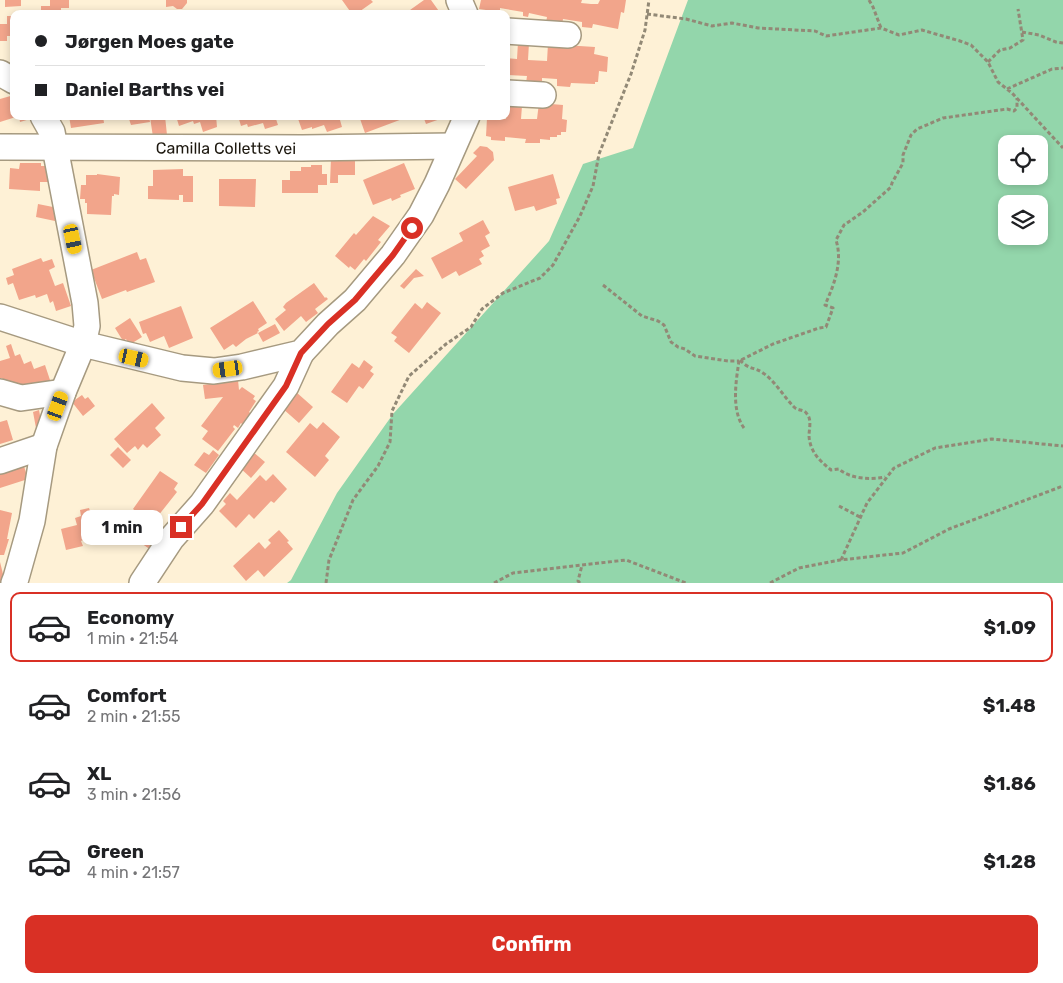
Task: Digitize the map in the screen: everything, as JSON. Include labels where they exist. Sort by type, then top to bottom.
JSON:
[{"type":"street","points":[[510,31],[568,35]]},
{"type":"street","points":[[510,93],[543,95]]},
{"type":"street","points":[[14,583],[32,521],[44,446],[63,392],[83,344],[87,326],[85,303],[52,132],[45,120]]},
{"type":"street","points":[[142,583],[171,539],[202,504],[286,386],[301,353],[328,324],[355,300],[393,255],[421,215],[465,120]]},
{"type":"street","name":"Camilla Colletts vei","points":[[0,147],[302,148],[453,146]]},
{"type":"street","points":[[0,318],[83,344],[182,368],[214,371],[301,353]]},
{"type":"street","points":[[0,392],[21,398],[63,392]]},
{"type":"street","points":[[0,461],[44,446]]},
{"type":"path","points":[[326,583],[330,560],[353,500],[378,466],[390,442],[392,411],[409,376],[446,344],[470,327],[482,309],[496,298],[540,278],[553,265],[580,216],[593,186],[599,154],[631,74],[645,30],[649,0]]},
{"type":"path","points":[[868,0],[873,7],[881,28]]},
{"type":"path","points":[[988,62],[1000,50],[1010,48],[1023,40],[1018,9]]},
{"type":"path","points":[[647,14],[686,19],[712,26],[732,23],[758,28],[815,31],[826,36],[881,28],[899,35],[922,30],[971,45],[988,62],[998,82],[1017,98],[1063,148]]},
{"type":"path","points":[[1022,32],[1040,35],[1063,43]]},
{"type":"path","points":[[1007,89],[1052,68],[1063,68]]},
{"type":"path","points":[[603,285],[642,316],[664,325],[671,342],[695,356],[739,361],[773,344],[826,327],[833,308],[825,305],[835,283],[838,245],[836,240],[844,225],[863,212],[891,187],[903,163],[903,155],[911,135],[918,129],[943,118],[992,110],[1007,109],[1014,111],[1017,108],[1017,98]]},
{"type":"path","points":[[739,361],[736,385],[738,420],[744,428]]},
{"type":"path","points":[[739,361],[747,367],[762,372],[794,407],[808,414],[810,423],[809,438],[815,457],[832,470],[839,469],[844,473],[873,480],[886,477]]},
{"type":"path","points":[[840,560],[866,503],[894,468],[935,448],[992,439],[1063,446]]},
{"type":"path","points":[[770,583],[799,568],[840,560],[903,553],[949,529],[1063,486]]},
{"type":"path","points":[[839,506],[860,517]]},
{"type":"path","points":[[494,583],[513,573],[626,560],[686,583]]},
{"type":"path","points":[[580,583],[578,581],[582,565]]},
{"type":"green space","points":[[688,0],[1063,0],[1063,583],[287,583],[291,580],[337,493],[393,414],[549,241],[583,164],[633,148]]},
{"type":"building","points":[[5,0],[21,0],[21,6],[5,7]]},
{"type":"building","points":[[50,0],[69,0],[69,8],[41,10],[41,6],[50,6]]},
{"type":"building","points":[[166,0],[187,0],[187,3],[182,9],[177,9],[173,6],[166,7]]},
{"type":"building","points":[[342,0],[371,0],[373,2],[362,10],[349,10]]},
{"type":"building","points":[[424,0],[431,0],[438,10],[410,10]]},
{"type":"building","points":[[481,0],[582,0],[581,3],[598,4],[600,0],[626,0],[624,13],[621,12],[618,29],[593,24],[592,28],[582,27],[582,22],[563,19],[561,31],[545,28],[547,17],[529,13],[528,17],[523,16],[523,12],[500,8],[500,10],[479,9]]},
{"type":"building","points":[[7,16],[10,16],[10,36],[7,36],[7,41],[0,41],[0,24],[7,24]]},
{"type":"building","points":[[518,42],[529,43],[528,60],[547,61],[548,44],[595,47],[594,54],[608,57],[607,72],[599,71],[598,82],[595,82],[595,84],[571,83],[570,87],[557,86],[557,79],[542,78],[542,84],[526,83],[527,76],[510,75],[510,58],[517,59]]},
{"type":"building","points":[[10,96],[10,119],[0,122],[0,99]]},
{"type":"building","points":[[539,103],[563,105],[562,119],[567,120],[566,132],[561,132],[561,135],[557,135],[557,137],[550,137],[550,140],[540,139],[540,143],[525,143],[526,139],[505,137],[505,141],[491,140],[491,137],[486,136],[487,120],[510,120],[510,105],[522,106],[521,119],[537,119]]},
{"type":"building","points":[[70,120],[104,120],[104,123],[71,128]]},
{"type":"building","points":[[129,120],[150,120],[150,122],[131,125]]},
{"type":"building","points":[[150,120],[165,120],[167,135],[153,137]]},
{"type":"building","points":[[177,120],[216,120],[217,127],[203,132],[200,122],[194,124],[193,121],[179,126]]},
{"type":"building","points":[[239,120],[276,120],[278,125],[265,129],[263,123],[248,127],[247,124],[241,126]]},
{"type":"building","points":[[298,120],[340,120],[342,127],[327,132],[324,125],[302,130]]},
{"type":"building","points":[[360,120],[400,120],[365,133]]},
{"type":"building","points":[[424,120],[437,120],[426,124]]},
{"type":"building","points":[[480,146],[487,147],[493,152],[494,160],[466,189],[455,179],[477,156],[473,153]]},
{"type":"building","points":[[331,158],[355,159],[355,175],[338,175],[338,183],[330,183]]},
{"type":"building","points":[[20,163],[41,163],[41,166],[50,166],[49,182],[40,182],[40,191],[9,189],[10,168],[19,169]]},
{"type":"building","points":[[404,163],[415,189],[400,195],[401,197],[392,201],[391,198],[373,205],[363,180]]},
{"type":"building","points":[[311,165],[322,165],[322,174],[327,174],[327,185],[318,185],[318,193],[282,193],[282,180],[290,180],[290,171],[301,171],[301,167],[311,167]]},
{"type":"building","points":[[183,169],[183,176],[193,176],[193,202],[183,202],[183,195],[179,195],[179,200],[148,199],[148,186],[153,186],[153,170]]},
{"type":"building","points":[[97,174],[120,177],[119,195],[114,194],[112,196],[111,215],[87,214],[87,203],[85,203],[85,199],[80,199],[81,185],[86,185],[86,175]]},
{"type":"building","points":[[553,174],[560,198],[556,199],[557,204],[536,211],[534,206],[515,211],[508,187]]},
{"type":"building","points":[[219,179],[256,179],[255,207],[219,206]]},
{"type":"building","points":[[38,204],[58,208],[55,221],[36,217]]},
{"type":"building","points":[[373,216],[390,226],[378,240],[381,242],[366,261],[364,259],[355,270],[350,266],[349,268],[335,256],[354,233],[356,235]]},
{"type":"building","points":[[483,220],[490,233],[485,236],[490,246],[481,251],[484,256],[479,259],[482,264],[459,276],[456,271],[442,279],[431,258],[463,241],[459,233]]},
{"type":"building","points":[[137,252],[140,260],[146,258],[155,282],[102,299],[91,270]]},
{"type":"building","points":[[41,258],[43,262],[52,259],[55,267],[49,270],[55,286],[63,283],[71,306],[56,311],[53,301],[50,303],[47,294],[36,298],[35,295],[19,300],[13,283],[8,285],[6,278],[14,275],[12,269]]},
{"type":"building","points":[[416,269],[424,276],[414,278],[404,289],[400,286]]},
{"type":"building","points":[[314,283],[325,298],[328,299],[315,309],[318,313],[306,322],[301,316],[284,331],[275,319],[286,310],[283,307],[286,303]]},
{"type":"building","points":[[253,301],[267,323],[258,329],[258,333],[236,347],[233,344],[224,350],[210,328]]},
{"type":"building","points":[[427,302],[441,313],[409,353],[394,341],[397,337],[391,333],[415,303],[422,309]]},
{"type":"building","points":[[181,306],[193,338],[169,348],[164,336],[150,342],[146,333],[143,334],[139,322]]},
{"type":"building","points":[[130,318],[142,337],[129,345],[126,339],[123,341],[115,328]]},
{"type":"building","points":[[275,324],[280,333],[263,342],[258,333]]},
{"type":"building","points":[[11,344],[15,356],[20,354],[24,364],[31,361],[34,369],[45,365],[52,386],[6,387],[2,378],[0,379],[0,361],[10,358],[6,346]]},
{"type":"building","points":[[364,360],[373,367],[370,371],[374,374],[363,389],[359,386],[347,403],[331,392],[352,363],[359,368]]},
{"type":"building","points":[[238,380],[239,390],[242,387],[255,396],[253,399],[256,401],[249,412],[253,415],[244,426],[241,423],[238,428],[234,425],[235,429],[218,451],[202,439],[208,431],[201,426],[223,397],[205,399],[203,385]]},
{"type":"building","points":[[296,392],[313,407],[299,423],[282,408]]},
{"type":"building","points":[[82,395],[85,399],[88,397],[95,406],[83,416],[72,402]]},
{"type":"building","points":[[152,403],[165,418],[155,428],[161,435],[147,448],[143,444],[138,450],[135,446],[127,453],[114,439]]},
{"type":"building","points":[[39,410],[42,426],[36,428],[33,412]]},
{"type":"building","points":[[7,420],[13,440],[0,444],[0,422]]},
{"type":"building","points":[[323,422],[340,437],[325,456],[329,460],[315,477],[286,452],[310,423],[317,429]]},
{"type":"building","points":[[118,447],[131,460],[123,468],[110,455]]},
{"type":"building","points":[[213,450],[219,455],[206,473],[194,465],[204,452],[209,455]]},
{"type":"building","points":[[252,451],[265,462],[251,478],[238,466]]},
{"type":"building","points":[[23,463],[28,479],[0,488],[0,470]]},
{"type":"building","points":[[160,471],[178,483],[174,489],[177,492],[158,516],[155,515],[150,522],[133,509]]},
{"type":"building","points":[[273,474],[287,489],[274,503],[271,501],[254,519],[249,514],[236,528],[219,511],[226,504],[223,501],[230,493],[237,500],[260,475],[266,481]]},
{"type":"building","points":[[89,508],[91,514],[93,513],[96,526],[108,523],[110,535],[97,538],[95,532],[90,533],[91,536],[81,541],[83,546],[66,550],[61,529],[77,525],[75,518],[81,516],[80,510]]},
{"type":"building","points":[[0,510],[12,513],[7,539],[9,539],[4,555],[0,555]]},
{"type":"building","points":[[153,521],[165,530],[151,550],[138,541]]},
{"type":"building","points":[[279,530],[289,541],[287,542],[293,549],[264,577],[258,570],[246,581],[233,566],[259,542],[265,549],[271,543],[268,540]]},
{"type":"building","points":[[0,562],[4,578],[3,583],[0,583]]},
{"type":"route","points":[[181,527],[202,504],[286,386],[301,353],[328,324],[355,300],[393,255],[412,228]]}]
